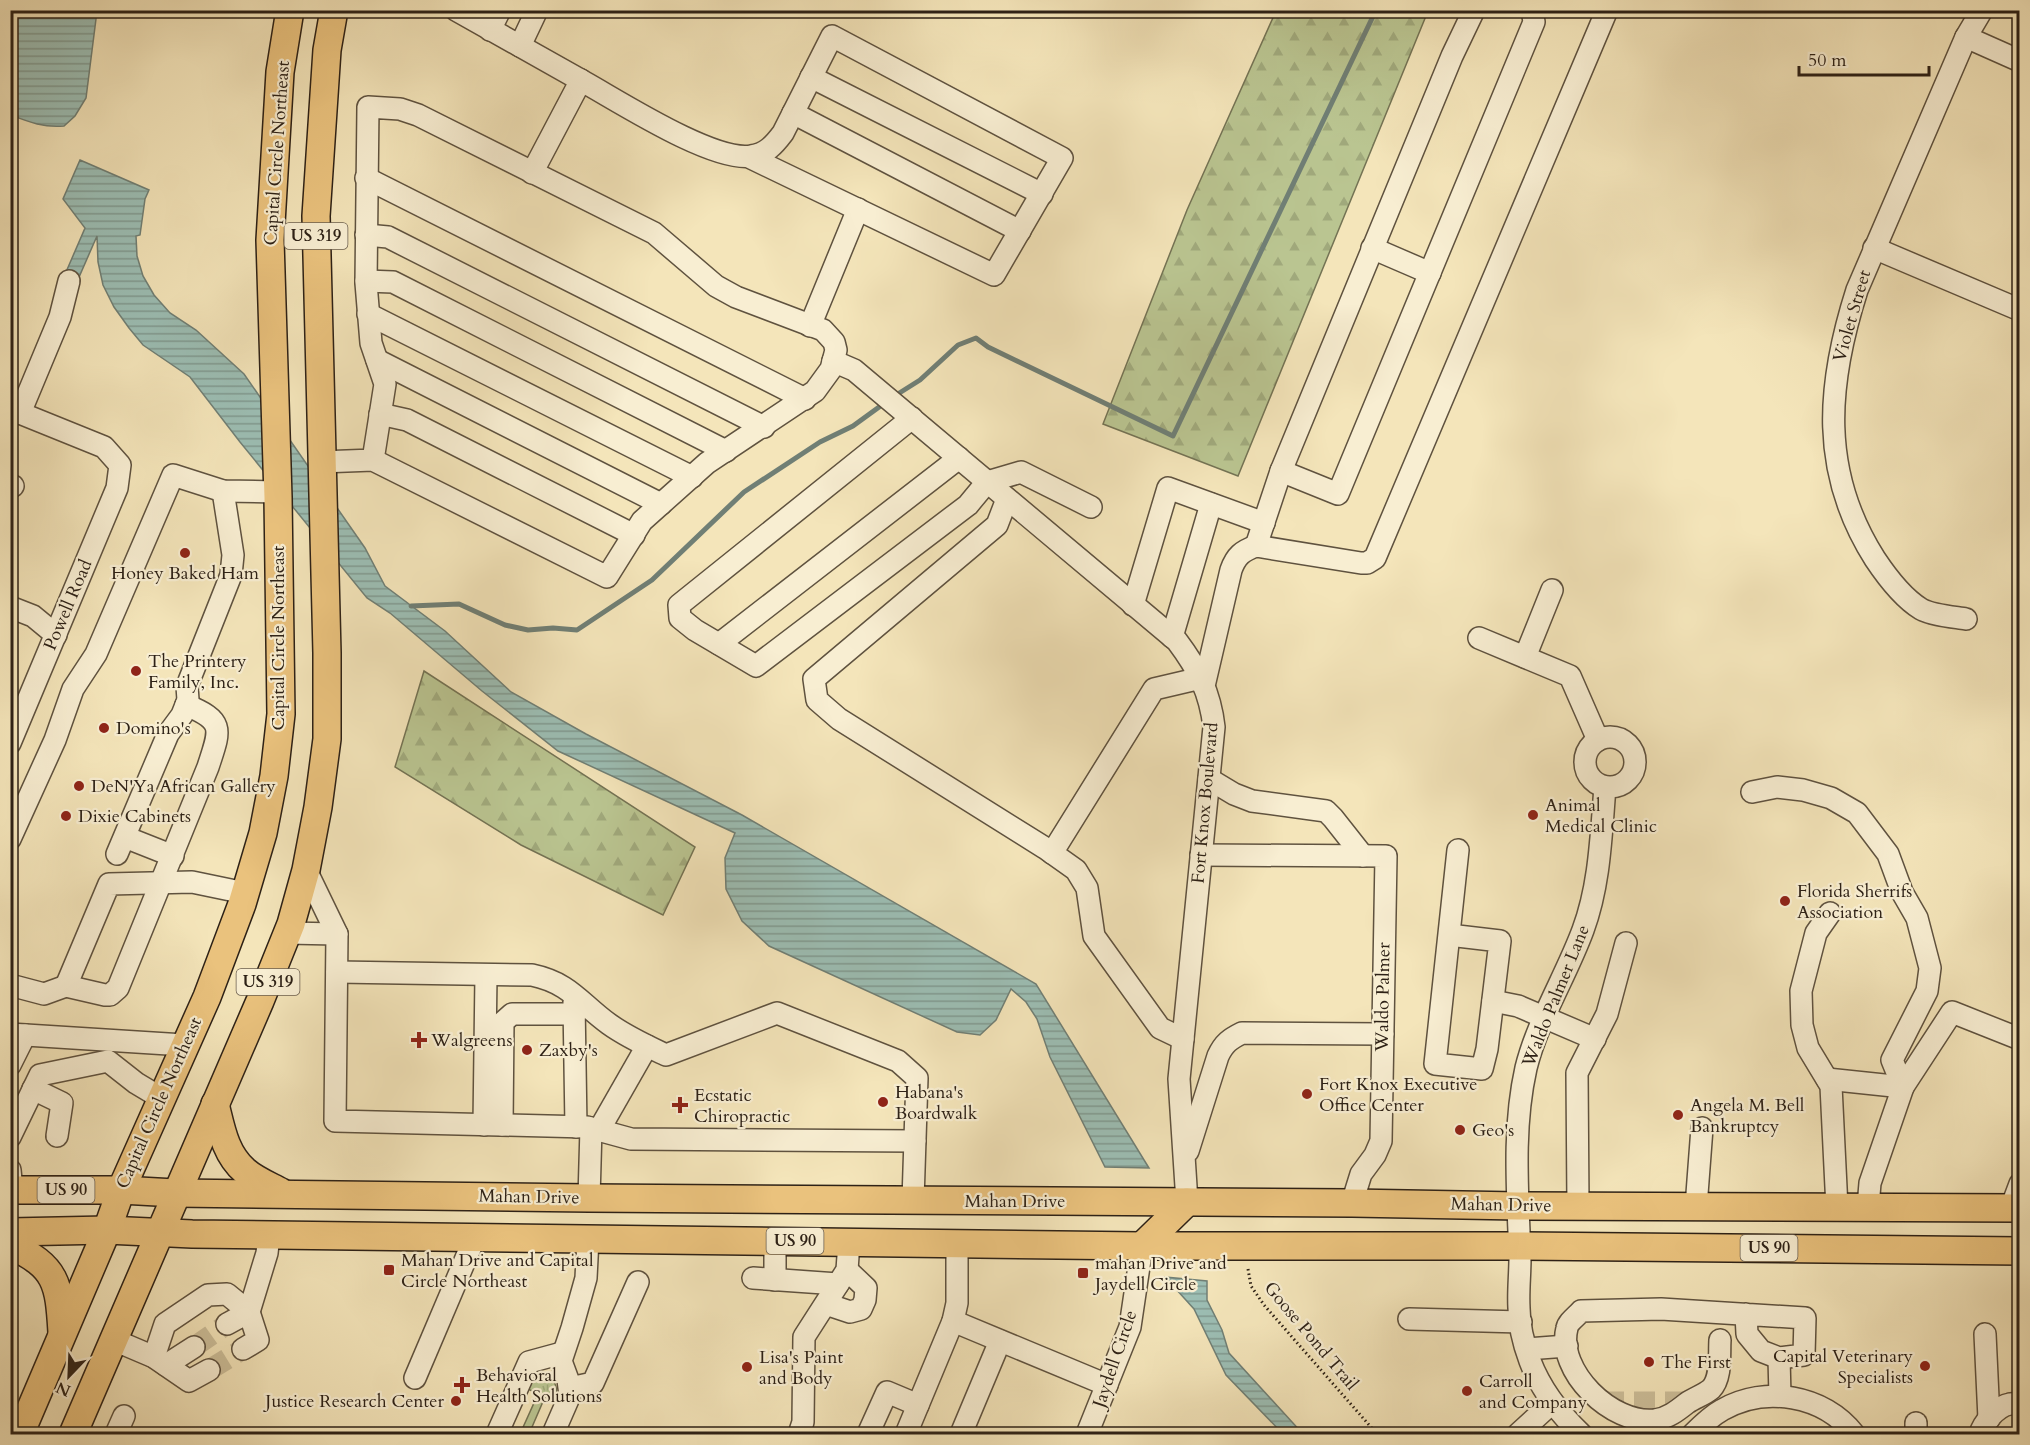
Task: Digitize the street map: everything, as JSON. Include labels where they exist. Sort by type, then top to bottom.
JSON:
[{"type":"main road","name":"Capital Circle Northeast","points":[[20,1434],[107,1230],[121,1190],[207,997],[245,893],[263,833],[274,776],[281,714],[278,492],[270,240],[280,72],[290,10]]},
{"type":"main road","name":"US 319","points":[[72,1434],[260,1001],[287,933],[306,870],[318,807],[327,739],[327,653],[316,216],[327,50],[334,10]]},
{"type":"main road","points":[[277,463],[321,462]]},
{"type":"main road","points":[[278,492],[322,493]]},
{"type":"main road","points":[[215,1104],[223,1138],[233,1158],[246,1172],[285,1194]]},
{"type":"main road","name":"Mahan Drive","points":[[11,1183],[175,1193],[1518,1206],[1869,1208],[2017,1200]]},
{"type":"main road","points":[[588,1239],[589,1198]]},
{"type":"main road","points":[[1142,1246],[1187,1202],[1204,1235],[1213,1246]]},
{"type":"main road","name":"US 90","points":[[10,1232],[107,1230],[269,1235],[1142,1246],[1519,1246],[2019,1251]]},
{"type":"main road","points":[[10,1245],[32,1255],[44,1265],[55,1283],[60,1300],[62,1335]]},
{"type":"street","points":[[456,10],[678,135],[726,154],[749,157],[994,275],[1062,158],[832,36],[783,133],[765,153],[749,157]]},
{"type":"street","points":[[490,30],[500,10]]},
{"type":"street","points":[[520,46],[537,10]]},
{"type":"street","points":[[1256,546],[1281,471],[1452,56],[1474,10]]},
{"type":"street","points":[[1281,471],[1338,494],[1534,22],[1532,10]]},
{"type":"street","points":[[1052,853],[1154,689],[1202,682],[1235,560],[1243,551],[1256,546],[1361,563],[1367,563],[1375,558],[1607,10]]},
{"type":"street","name":"Violet Street","points":[[1966,619],[1923,610],[1901,592],[1865,543],[1851,515],[1836,460],[1833,396],[1838,360],[1849,315],[1874,248],[1966,37],[1982,10]]},
{"type":"street","points":[[1966,37],[2019,60]]},
{"type":"street","points":[[811,77],[1042,194]]},
{"type":"street","points":[[532,173],[581,80]]},
{"type":"street","points":[[321,462],[373,460],[607,577],[642,521],[707,464],[815,391],[831,369],[836,350],[834,342],[823,330],[716,286],[654,233],[418,115],[400,109],[368,107],[366,281],[368,314],[371,343],[385,384],[373,460]]},
{"type":"street","points":[[793,114],[1020,231]]},
{"type":"street","points":[[366,178],[805,399]]},
{"type":"street","points":[[810,326],[858,209]]},
{"type":"street","points":[[366,235],[388,237],[764,427]]},
{"type":"street","points":[[1372,248],[1430,273]]},
{"type":"street","points":[[1874,248],[2019,310]]},
{"type":"street","points":[[15,411],[60,317],[69,281]]},
{"type":"street","points":[[366,281],[393,282],[726,451]]},
{"type":"street","points":[[368,314],[692,477]]},
{"type":"street","points":[[377,360],[661,504]]},
{"type":"street","name":"Fort Knox Boulevard","points":[[833,361],[854,370],[960,458],[1177,641],[1196,667],[1212,709],[1214,727],[1179,1079],[1187,1202]]},
{"type":"street","name":"Powell Road","points":[[10,743],[117,488],[120,465],[104,447],[15,411]]},
{"type":"street","points":[[906,413],[679,605],[680,618],[695,630],[756,666],[968,505],[987,482],[1021,472],[1091,507]]},
{"type":"street","points":[[380,414],[407,420],[634,535]]},
{"type":"street","points":[[719,644],[960,458]]},
{"type":"street","points":[[10,838],[55,740],[73,688],[96,654],[173,475],[223,492],[278,492]]},
{"type":"street","points":[[1133,605],[1168,488],[1264,523]]},
{"type":"street","points":[[173,855],[121,845],[168,734],[182,715],[188,700],[188,686],[231,575],[233,555],[223,492]]},
{"type":"street","points":[[1007,499],[997,525],[814,679],[817,700],[839,719],[1076,870],[1087,888],[1095,936],[1160,1028],[1183,1039]]},
{"type":"street","points":[[1172,637],[1211,504]]},
{"type":"street","points":[[1525,657],[1552,590]]},
{"type":"street","points":[[10,607],[33,616],[56,635]]},
{"type":"street","points":[[1479,638],[1570,676],[1598,740]]},
{"type":"street","points":[[10,985],[44,994],[66,986],[110,995],[118,988],[208,767],[218,733],[213,719],[206,713],[186,705]]},
{"type":"street","points":[[1616,738],[1631,749],[1634,757],[1633,772],[1628,780],[1614,787],[1605,787],[1590,777],[1585,759],[1588,751],[1598,740],[1616,738]]},
{"type":"street","points":[[1209,779],[1234,794],[1252,801],[1326,811],[1363,856]]},
{"type":"street","name":"Waldo Palmer Lane","points":[[1581,1434],[1552,1403],[1541,1384],[1527,1349],[1518,1309],[1518,1128],[1521,1094],[1527,1065],[1592,904],[1598,874],[1605,787]]},
{"type":"street","points":[[1752,792],[1777,787],[1803,790],[1831,798],[1857,813],[1888,854],[1902,892],[1917,918],[1930,968],[1927,992],[1892,1060],[1903,1087]]},
{"type":"street","points":[[1449,935],[1500,941],[1487,1049],[1482,1069],[1435,1064],[1458,850]]},
{"type":"street","points":[[1201,855],[1363,856]]},
{"type":"street","name":"Waldo Palmer","points":[[1352,1203],[1361,1174],[1381,1142],[1386,856],[1363,856]]},
{"type":"street","points":[[306,870],[337,934],[335,1121],[589,1128],[631,1139],[915,1141]]},
{"type":"street","points":[[66,986],[109,884],[192,882],[245,893]]},
{"type":"street","points":[[1830,913],[1816,933],[1801,991],[1802,1025],[1808,1048],[1831,1086],[1838,1208]]},
{"type":"street","points":[[287,933],[337,934]]},
{"type":"street","points":[[1578,1206],[1577,1073],[1607,1014],[1626,943]]},
{"type":"street","points":[[337,972],[532,975],[549,979],[574,1004],[624,1035],[666,1055],[777,1013],[898,1061],[917,1078],[913,1200]]},
{"type":"street","points":[[486,975],[485,1006],[480,1012],[479,1054],[485,1061],[493,1125]]},
{"type":"street","points":[[1493,1001],[1518,1006],[1595,1039]]},
{"type":"street","points":[[493,1125],[503,1022],[512,1014],[574,1004]]},
{"type":"street","points":[[574,1004],[589,1128],[589,1198]]},
{"type":"street","points":[[1869,1208],[1870,1183],[1903,1087],[1952,1012],[2019,1039]]},
{"type":"street","points":[[1184,1163],[1218,1056],[1229,1039],[1242,1033],[1383,1034]]},
{"type":"street","points":[[10,1065],[18,1035],[184,1045]]},
{"type":"street","points":[[589,1128],[646,1046]]},
{"type":"street","points":[[10,1137],[40,1075],[108,1061],[135,1083],[161,1098]]},
{"type":"street","points":[[1827,1079],[1903,1087]]},
{"type":"street","points":[[33,1089],[62,1103],[57,1136]]},
{"type":"street","points":[[1696,1207],[1702,1128]]},
{"type":"street","points":[[227,1324],[249,1312],[267,1253],[269,1235]]},
{"type":"street","points":[[415,1378],[475,1237]]},
{"type":"street","points":[[553,1434],[570,1395],[561,1361],[586,1278],[588,1239]]},
{"type":"street","points":[[775,1241],[775,1280]]},
{"type":"street","points":[[799,1434],[802,1422],[804,1337],[842,1277],[849,1242]]},
{"type":"street","points":[[906,1434],[953,1321],[957,1303],[957,1244]]},
{"type":"street","name":"Jaydell Circle","points":[[1088,1434],[1130,1327],[1142,1246]]},
{"type":"street","points":[[753,1278],[775,1280],[842,1277],[866,1288],[865,1300],[861,1309],[850,1312],[826,1304]]},
{"type":"street","points":[[570,1388],[593,1383],[638,1282]]},
{"type":"street","points":[[160,1361],[165,1324],[208,1295],[227,1294],[249,1312],[258,1340],[243,1349]]},
{"type":"street","points":[[1720,1340],[1718,1376],[1709,1390],[1671,1415],[1654,1420],[1630,1418],[1616,1412],[1603,1402],[1580,1379],[1568,1356],[1567,1326],[1581,1311],[1661,1309],[1746,1314],[1805,1318],[1804,1355],[1779,1358],[1761,1352],[1747,1334],[1746,1314]]},
{"type":"street","points":[[1409,1319],[1521,1322]]},
{"type":"street","points":[[953,1321],[1107,1385]]},
{"type":"street","points":[[1984,1427],[1985,1334]]},
{"type":"street","points":[[114,1340],[160,1361],[189,1381],[209,1370]]},
{"type":"street","points":[[961,1434],[1000,1341]]},
{"type":"street","points":[[1527,1349],[1567,1346]]},
{"type":"street","points":[[160,1361],[194,1347]]},
{"type":"street","points":[[497,1434],[529,1362],[562,1353]]},
{"type":"street","points":[[1779,1358],[1780,1396]]},
{"type":"street","points":[[1709,1390],[1722,1410]]},
{"type":"street","points":[[868,1434],[887,1392],[918,1405]]},
{"type":"street","points":[[1693,1434],[1722,1410],[1741,1401],[1757,1397],[1780,1396],[1818,1405],[1838,1418],[1854,1434]]},
{"type":"street","points":[[1518,1434],[1552,1403]]},
{"type":"street","points":[[1984,1427],[1994,1413],[2009,1404],[2019,1405]]},
{"type":"path","name":"Goose Pond Trail","points":[[1245,1246],[1251,1286],[1264,1305],[1377,1434]]},
{"type":"green space","points":[[1276,11],[1428,11],[1238,476],[1103,424],[1187,210]]},
{"type":"green space","points":[[424,671],[695,847],[663,915],[521,845],[395,767]]},
{"type":"green space","points":[[542,1373],[555,1384],[555,1400],[545,1397],[529,1434],[520,1434],[538,1394],[526,1388],[534,1376]]},
{"type":"water","points":[[10,11],[97,11],[86,98],[75,116],[64,126],[43,125],[11,115]]},
{"type":"water","points":[[80,160],[149,190],[145,199],[140,235],[136,236],[137,256],[143,276],[154,295],[170,313],[196,330],[244,374],[365,548],[385,586],[445,631],[511,692],[586,734],[742,815],[1036,984],[1149,1168],[1105,1167],[1050,1057],[1037,1019],[1026,1002],[1011,989],[996,1020],[980,1035],[957,1032],[769,946],[742,921],[726,889],[725,858],[735,833],[558,751],[482,691],[390,613],[367,598],[190,377],[143,345],[129,328],[114,307],[103,285],[98,262],[97,236],[76,284],[63,279],[85,228],[63,199]]},
{"type":"water","points":[[1165,1277],[1207,1281],[1207,1300],[1222,1330],[1229,1353],[1303,1434],[1283,1434],[1226,1375],[1194,1309]]},
{"type":"waterway","points":[[893,397],[920,380],[958,345],[976,338],[988,347],[1173,436],[1376,10]]},
{"type":"waterway","points":[[411,606],[459,604],[505,625],[528,630],[553,628],[577,630],[652,580],[744,492],[820,442],[853,426],[886,402]]},
{"type":"tunnel","points":[[194,1347],[227,1324]]},
{"type":"tunnel","points":[[209,1370],[243,1349]]},
{"type":"tunnel","points":[[1603,1402],[1689,1402]]},
{"type":"place","name":"Honey Baked Ham","points":[[185,553]]},
{"type":"place","name":"The Printery Family, Inc.","points":[[136,671]]},
{"type":"place","name":"Domino's","points":[[104,728]]},
{"type":"place","name":"DeN'Ya African Gallery","points":[[79,786]]},
{"type":"place","name":"Animal Medical Clinic","points":[[1533,815]]},
{"type":"place","name":"Dixie Cabinets","points":[[66,816]]},
{"type":"place","name":"Florida Sherrifs Association","points":[[1785,901]]},
{"type":"place","name":"Walgreens","points":[[419,1040]]},
{"type":"place","name":"Zaxby's","points":[[527,1050]]},
{"type":"place","name":"Fort Knox Executive Office Center","points":[[1307,1094]]},
{"type":"place","name":"Habana's Boardwalk","points":[[883,1102]]},
{"type":"place","name":"Ecstatic Chiropractic","points":[[680,1105]]},
{"type":"place","name":"Angela M. Bell Bankruptcy","points":[[1678,1115]]},
{"type":"place","name":"Geo's","points":[[1460,1130]]},
{"type":"place","name":"Mahan Drive and Capital Circle Northeast","points":[[389,1270]]},
{"type":"place","name":"mahan Drive and Jaydell Circle","points":[[1083,1273]]},
{"type":"place","name":"The First","points":[[1649,1362]]},
{"type":"place","name":"Capital Veterinary Specialists","points":[[1925,1366]]},
{"type":"place","name":"Lisa's Paint and Body","points":[[747,1367]]},
{"type":"place","name":"Behavioral Health Solutions","points":[[462,1385]]},
{"type":"place","name":"Carroll and Company","points":[[1467,1391]]},
{"type":"place","name":"Justice Research Center","points":[[456,1401]]}]
